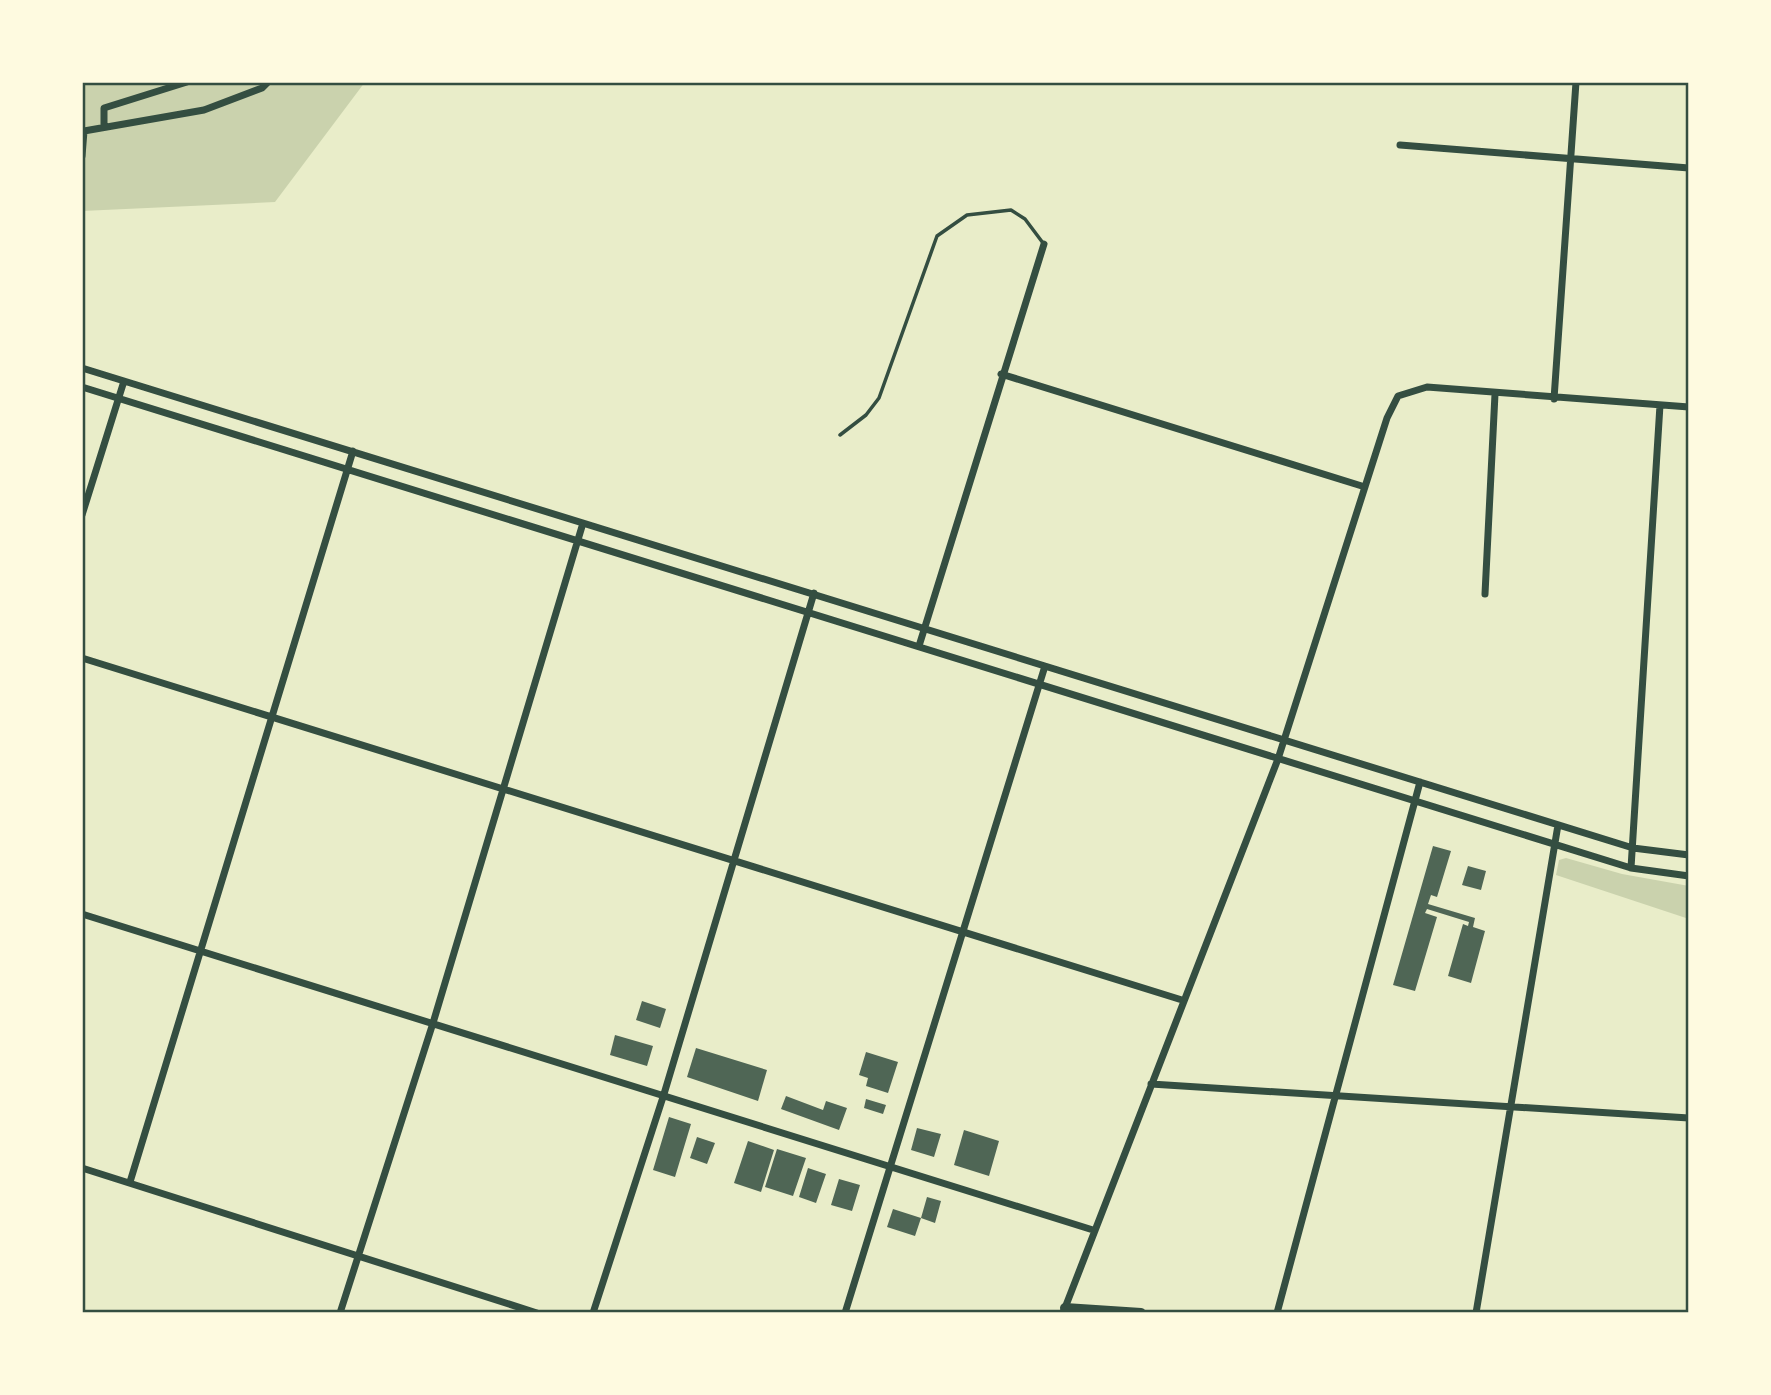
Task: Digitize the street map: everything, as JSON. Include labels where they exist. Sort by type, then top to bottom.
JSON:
[{"type":"street","points":[[104,127],[104,108],[187,82]]},
{"type":"street","points":[[82,156],[84,131],[204,110],[262,88],[268,82]]},
{"type":"street","points":[[1554,399],[1576,82]]},
{"type":"street","points":[[1400,145],[1689,167]]},
{"type":"street","points":[[919,646],[1001,374],[1044,244]]},
{"type":"street","points":[[82,368],[1633,848],[1689,855]]},
{"type":"street","points":[[1001,374],[1365,487]]},
{"type":"street","points":[[82,515],[124,381]]},
{"type":"street","points":[[82,387],[579,539],[1631,869],[1689,876]]},
{"type":"street","points":[[1141,1313],[1064,1310],[1182,1000],[1278,759],[1387,418],[1398,396],[1427,387],[1554,399],[1689,407]]},
{"type":"street","points":[[1485,594],[1495,394]]},
{"type":"street","points":[[1631,869],[1660,405]]},
{"type":"street","points":[[130,1182],[203,952],[270,716],[353,451]]},
{"type":"street","points":[[340,1313],[433,1023],[583,523]]},
{"type":"street","points":[[593,1313],[664,1094],[814,593]]},
{"type":"street","points":[[82,659],[1182,1000]]},
{"type":"street","points":[[845,1313],[1045,666]]},
{"type":"street","points":[[1277,1313],[1420,782]]},
{"type":"street","points":[[1476,1313],[1513,1107],[1553,843],[1558,825]]},
{"type":"street","points":[[82,914],[1093,1230]]},
{"type":"street","points":[[1151,1084],[1689,1118]]},
{"type":"street","points":[[82,1168],[537,1313]]},
{"type":"lane","points":[[839,435],[866,415],[879,398],[937,236],[967,215],[1011,210],[1025,219],[1044,244]]},
{"type":"green space","points":[[82,82],[365,82],[275,202],[82,211]]},
{"type":"green space","points":[[1566,858],[1622,874],[1689,886],[1689,919],[1556,875],[1559,860]]},
{"type":"building","points":[[1433,846],[1451,851],[1437,897],[1431,895],[1428,904],[1475,918],[1473,927],[1485,931],[1471,983],[1448,976],[1463,924],[1468,926],[1469,922],[1427,909],[1425,913],[1437,917],[1415,991],[1393,985]]},
{"type":"building","points":[[1468,866],[1486,871],[1481,890],[1462,885]]},
{"type":"building","points":[[642,1001],[666,1009],[660,1028],[636,1020]]},
{"type":"building","points":[[615,1035],[653,1046],[647,1066],[610,1055]]},
{"type":"building","points":[[696,1048],[767,1070],[758,1101],[687,1077]]},
{"type":"building","points":[[866,1052],[898,1062],[888,1093],[866,1086],[868,1078],[859,1075]]},
{"type":"building","points":[[786,1096],[823,1110],[826,1101],[847,1108],[839,1130],[781,1109]]},
{"type":"building","points":[[866,1099],[886,1105],[883,1114],[864,1108]]},
{"type":"building","points":[[669,1117],[691,1124],[675,1177],[653,1170]]},
{"type":"building","points":[[917,1128],[941,1134],[934,1157],[911,1150]]},
{"type":"building","points":[[964,1130],[999,1141],[989,1176],[954,1165]]},
{"type":"building","points":[[697,1137],[715,1143],[707,1164],[690,1158]]},
{"type":"building","points":[[748,1141],[774,1150],[761,1192],[734,1183]]},
{"type":"building","points":[[777,1149],[806,1158],[793,1196],[765,1187]]},
{"type":"building","points":[[808,1168],[826,1174],[816,1203],[799,1197]]},
{"type":"building","points":[[839,1179],[860,1185],[852,1211],[831,1205]]},
{"type":"building","points":[[927,1197],[941,1201],[935,1223],[921,1218]]},
{"type":"building","points":[[893,1209],[921,1218],[915,1236],[887,1227]]}]
